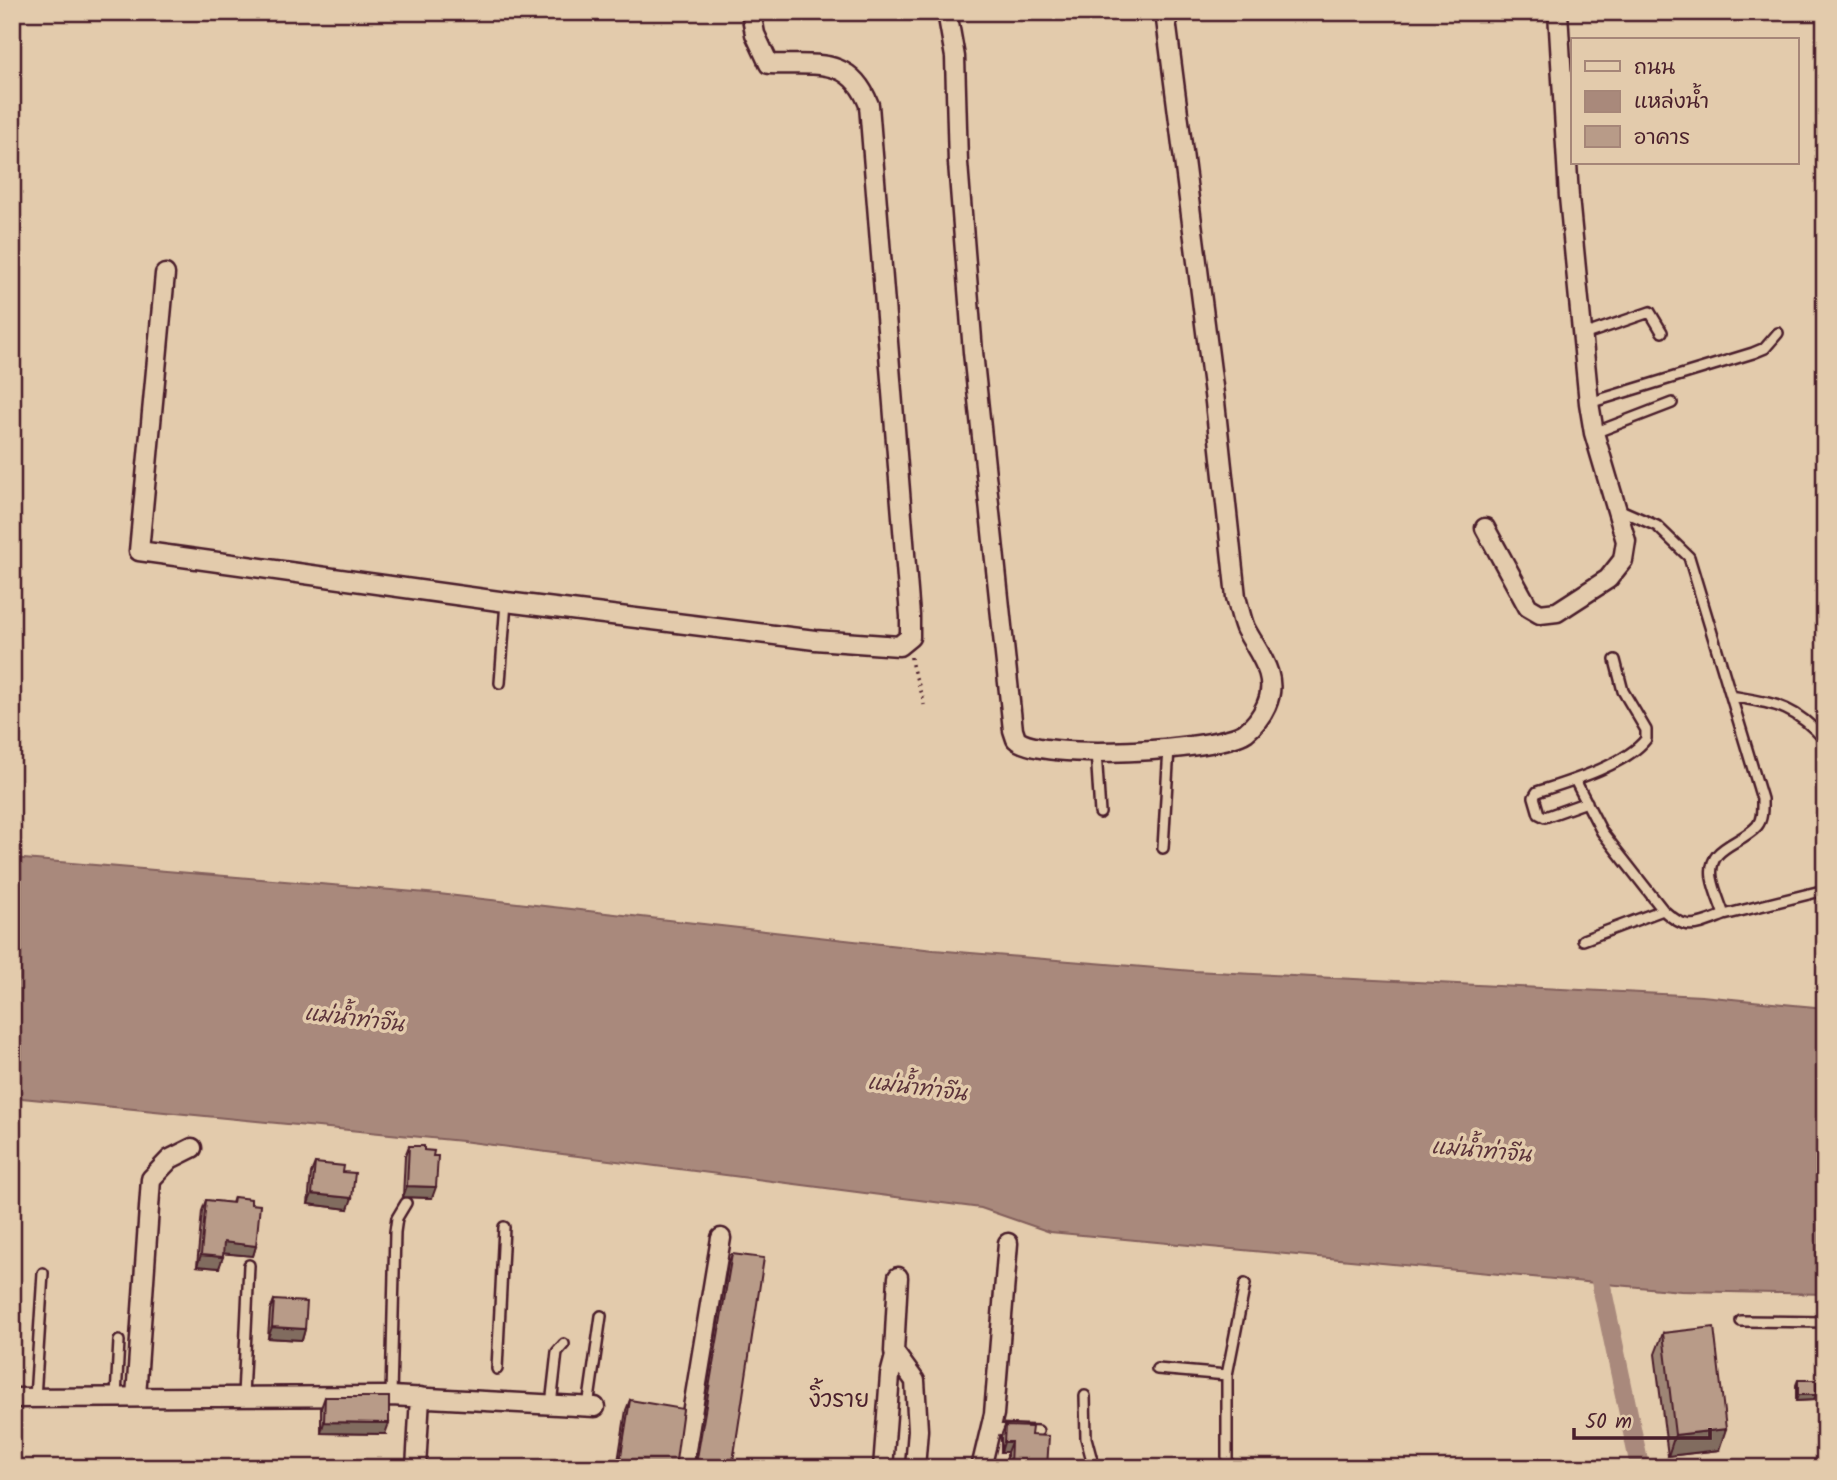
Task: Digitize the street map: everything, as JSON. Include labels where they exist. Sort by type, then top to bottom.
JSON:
[{"type":"street","points":[[165,274],[139,551],[506,602],[899,646],[910,637],[869,105],[862,86],[842,68],[769,64],[755,34],[751,12]]},
{"type":"street","points":[[947,12],[954,57],[958,163],[973,352],[1013,730],[1016,739],[1030,747],[1105,751],[1163,749],[1226,739],[1246,732],[1266,707],[1271,682],[1265,663],[1241,618],[1236,597],[1215,402],[1166,12]]},
{"type":"street","points":[[1485,528],[1528,607],[1540,614],[1557,612],[1608,579],[1623,560],[1626,541],[1594,433],[1589,403],[1569,197],[1558,12]]},
{"type":"street","points":[[136,1397],[151,1179],[170,1159],[192,1148]]},
{"type":"street","points":[[683,1468],[721,1238]]},
{"type":"street","points":[[981,1468],[990,1429],[1008,1243]]},
{"type":"street","points":[[883,1468],[890,1375],[895,1356],[898,1278]]},
{"type":"street","points":[[895,1356],[915,1381],[918,1430],[915,1468]]},
{"type":"street","points":[[416,1468],[420,1397]]},
{"type":"street","points":[[12,1398],[496,1397],[551,1405],[592,1407]]},
{"type":"lane","points":[[1583,335],[1650,312],[1662,332]]},
{"type":"lane","points":[[1589,403],[1753,353],[1765,348],[1778,333]]},
{"type":"lane","points":[[1594,433],[1672,403]]},
{"type":"lane","points":[[1615,508],[1657,526],[1689,557],[1762,799],[1762,816],[1756,826],[1717,852],[1713,863],[1712,876],[1724,915]]},
{"type":"lane","points":[[500,683],[506,602]]},
{"type":"lane","points":[[1587,802],[1553,816],[1539,814],[1534,801],[1536,792],[1575,780],[1623,757],[1646,739],[1646,730],[1623,691],[1615,660]]},
{"type":"lane","points":[[1731,696],[1782,705],[1808,722],[1825,740]]},
{"type":"lane","points":[[1163,749],[1163,848]]},
{"type":"lane","points":[[1100,813],[1105,751]]},
{"type":"lane","points":[[1575,780],[1613,847],[1663,910],[1675,921],[1695,926],[1724,915],[1825,890]]},
{"type":"lane","points":[[1583,940],[1663,910]]},
{"type":"lane","points":[[391,1396],[393,1254],[397,1219],[406,1203]]},
{"type":"lane","points":[[497,1369],[504,1227]]},
{"type":"lane","points":[[243,1396],[249,1265]]},
{"type":"lane","points":[[35,1398],[43,1273]]},
{"type":"lane","points":[[1227,1468],[1227,1375],[1245,1283]]},
{"type":"lane","points":[[592,1407],[601,1316]]},
{"type":"lane","points":[[1741,1321],[1825,1322]]},
{"type":"lane","points":[[116,1397],[118,1341]]},
{"type":"lane","points":[[551,1405],[557,1352],[564,1344]]},
{"type":"lane","points":[[1157,1369],[1227,1375]]},
{"type":"lane","points":[[1085,1396],[1086,1438],[1094,1468]]},
{"type":"lane","points":[[990,1429],[1038,1431]]},
{"type":"path","points":[[910,637],[911,670],[922,686],[924,705]]},
{"type":"water","name":"แม่น้ำท่าจีน","points":[[12,858],[439,894],[934,950],[1193,971],[1702,996],[1825,1008],[1825,1294],[1681,1291],[1050,1232],[981,1208],[462,1141],[12,1097]]},
{"type":"building","points":[[409,1146],[424,1146],[424,1150],[434,1151],[433,1156],[438,1156],[436,1187],[407,1186]]},
{"type":"building","points":[[315,1163],[344,1166],[343,1172],[355,1173],[352,1198],[312,1194]]},
{"type":"building","points":[[234,1197],[251,1199],[251,1204],[260,1205],[256,1246],[224,1242],[223,1257],[201,1255],[206,1200],[233,1203]]},
{"type":"building","points":[[732,1254],[764,1258],[732,1468],[686,1468],[696,1464]]},
{"type":"building","points":[[274,1300],[307,1302],[305,1329],[272,1327]]},
{"type":"building","points":[[1714,1327],[1726,1429],[1675,1435],[1663,1333]]},
{"type":"building","points":[[1798,1380],[1816,1380],[1816,1395],[1798,1395]]},
{"type":"building","points":[[325,1397],[389,1397],[389,1423],[324,1422]]},
{"type":"building","points":[[630,1400],[683,1409],[676,1461],[683,1468],[619,1468]]},
{"type":"building","points":[[1005,1426],[1032,1427],[1031,1435],[1049,1436],[1047,1468],[1010,1466],[1011,1442],[1004,1442]]},
{"type":"waterway","points":[[1596,1260],[1640,1468]]},
{"type":"district","name":"งิ้วราย","points":[[839,1401]]}]
